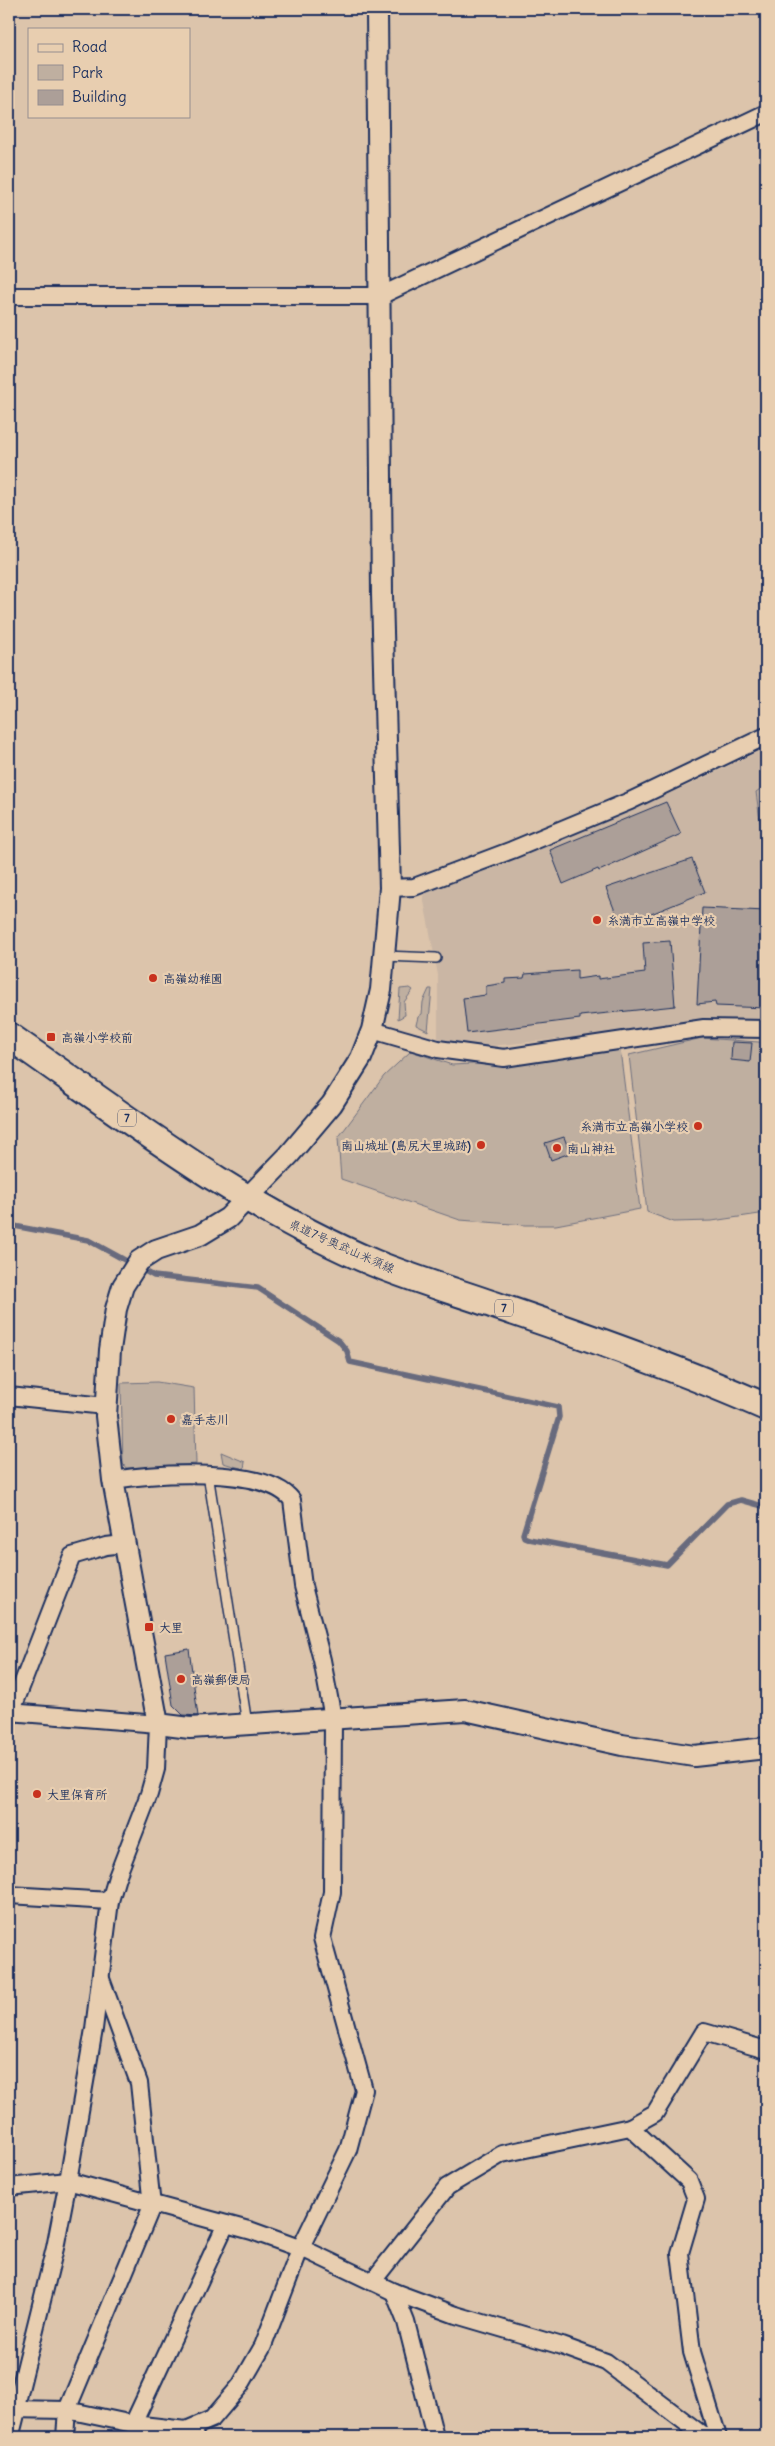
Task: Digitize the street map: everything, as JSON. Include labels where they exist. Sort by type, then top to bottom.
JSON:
[{"type":"main road","name":"県道7号奥武山米須線","points":[[9,1036],[196,1167],[246,1199],[302,1230],[375,1263],[658,1361],[766,1406]]},
{"type":"street","points":[[9,2434],[12,2410],[55,2248],[68,2182],[94,2029],[99,1975],[110,1900],[149,1794],[156,1769],[158,1724],[113,1480],[106,1406],[110,1350],[116,1309],[123,1286],[139,1260],[156,1250],[215,1228],[228,1218],[289,1155],[332,1104],[360,1058],[372,1030],[381,990],[390,888],[382,595],[377,9]]},
{"type":"street","points":[[9,296],[380,296],[766,113]]},
{"type":"street","points":[[390,888],[414,887],[512,850],[630,801],[766,736]]},
{"type":"street","points":[[372,1030],[438,1049],[504,1058],[704,1028],[766,1029]]},
{"type":"street","points":[[9,1396],[106,1406]]},
{"type":"street","points":[[12,2410],[66,2410],[192,2434],[212,2420],[240,2386],[263,2346],[300,2249],[348,2150],[364,2090],[322,1938],[332,1892],[333,1718],[322,1660],[303,1586],[292,1500],[278,1488],[208,1474],[113,1480]]},
{"type":"street","points":[[124,1544],[106,1546],[72,1556],[9,1714],[158,1724],[190,1728],[465,1710],[622,1745],[694,1756],[766,1748]]},
{"type":"street","points":[[9,1894],[110,1900]]},
{"type":"street","points":[[66,2437],[66,2410],[152,2206],[139,2083],[99,1975]]},
{"type":"street","points":[[372,2282],[447,2187],[502,2154],[630,2127],[655,2113],[704,2032],[766,2050]]},
{"type":"street","points":[[630,2127],[688,2181],[696,2199],[680,2253],[692,2352],[718,2437]]},
{"type":"street","points":[[9,2186],[68,2182],[152,2206],[252,2230],[300,2249],[394,2292],[456,2315],[562,2346],[606,2362],[705,2437]]},
{"type":"street","points":[[133,2424],[226,2224]]},
{"type":"street","points":[[394,2292],[406,2322],[436,2437]]},
{"type":"lane","points":[[384,956],[436,958]]},
{"type":"lane","points":[[208,1474],[247,1724]]},
{"type":"shaded area","name":"糸満市立高嶺中学校","points":[[766,748],[766,1024],[603,1039],[591,1036],[469,1048],[438,1038],[438,975],[423,896],[429,890],[539,850],[689,785]]},
{"type":"green space","points":[[766,785],[766,864],[756,792]]},
{"type":"green space","points":[[410,988],[413,990],[404,1002],[405,1015],[398,1019],[400,989]]},
{"type":"green space","points":[[429,989],[432,989],[428,1031],[416,1025],[418,1017],[422,1014],[423,1002]]},
{"type":"green space","name":"糸満市立高嶺小学校","points":[[702,1038],[759,1042],[766,1046],[766,1213],[712,1221],[674,1222],[647,1212],[629,1055]]},
{"type":"green space","points":[[620,1050],[640,1209],[556,1225],[525,1225],[460,1220],[341,1179],[338,1138],[384,1076],[411,1051],[452,1065],[531,1061]]},
{"type":"green space","points":[[157,1382],[194,1388],[196,1464],[126,1468],[123,1464],[121,1383]]},
{"type":"green space","points":[[221,1452],[245,1462],[244,1469],[223,1463]]},
{"type":"building","points":[[666,802],[681,834],[599,871],[598,869],[563,884],[550,850]]},
{"type":"building","points":[[692,859],[705,892],[629,923],[620,924],[606,888]]},
{"type":"building","points":[[702,908],[766,911],[766,1008],[716,1006],[715,1002],[697,1004]]},
{"type":"building","points":[[670,941],[675,1006],[580,1016],[580,1019],[467,1033],[463,998],[486,995],[486,986],[505,983],[505,979],[524,978],[525,974],[577,970],[577,979],[598,976],[598,979],[645,973],[643,943]]},
{"type":"building","points":[[732,1042],[752,1043],[750,1062],[731,1060]]},
{"type":"building","name":"南山神社","points":[[564,1137],[570,1153],[551,1160],[545,1143]]},
{"type":"building","name":"高嶺郵便局","points":[[189,1649],[198,1716],[183,1715],[173,1705],[165,1653]]},
{"type":"waterway","points":[[9,1225],[88,1240],[154,1276],[258,1288],[339,1341],[347,1351],[350,1362],[558,1407],[559,1417],[523,1534],[524,1537],[529,1539],[667,1565],[727,1504],[741,1500],[766,1507]]},
{"type":"place","name":"糸満市立高嶺中学校","points":[[597,920]]},
{"type":"place","name":"高嶺幼稚園","points":[[153,978]]},
{"type":"place","name":"高嶺小学校前","points":[[51,1037]]},
{"type":"place","name":"糸満市立高嶺小学校","points":[[698,1126]]},
{"type":"place","name":"南山城址 (島尻大里城跡)","points":[[481,1145]]},
{"type":"place","name":"南山神社","points":[[557,1148]]},
{"type":"place","name":"嘉手志川","points":[[171,1419]]},
{"type":"place","name":"大里","points":[[149,1627]]},
{"type":"place","name":"高嶺郵便局","points":[[181,1679]]},
{"type":"place","name":"大里保育所","points":[[37,1794]]}]
